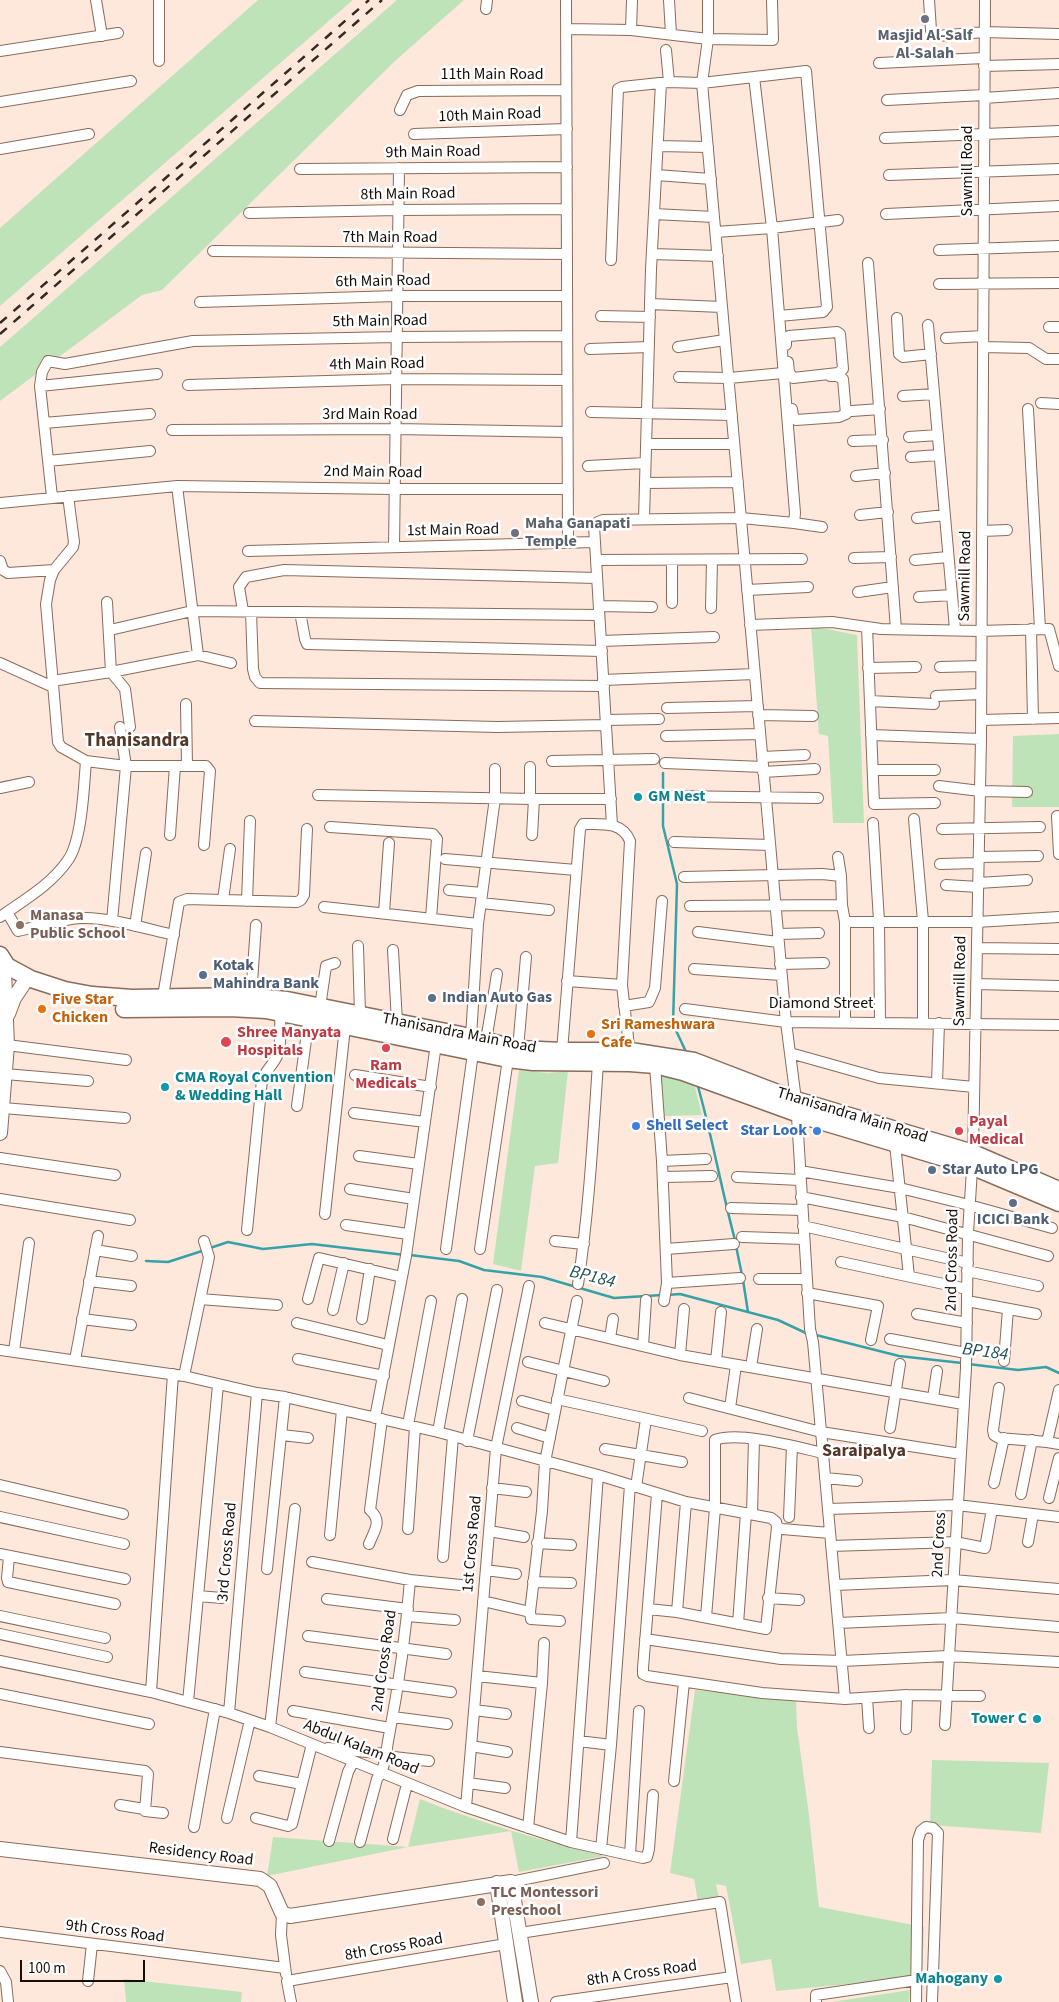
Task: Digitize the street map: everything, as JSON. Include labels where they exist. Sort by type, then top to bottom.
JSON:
[{"type":"main road","name":"Thanisandra Main Road","points":[[3,964],[25,981],[92,995],[280,1013],[360,1014],[477,1044],[533,1062],[598,1063],[630,1057],[972,1160],[1059,1190]]},
{"type":"main road","name":"Thanisandra Main Road","points":[[162,1003],[251,997],[287,1000],[345,1027],[436,1044],[477,1044]]},
{"type":"main road","name":"Thanisandra Main Road","points":[[513,1054],[562,1051],[694,1061],[796,1106],[895,1144],[972,1160],[1059,1203]]},
{"type":"street","points":[[96,0],[102,36]]},
{"type":"street","points":[[159,0],[159,61]]},
{"type":"street","points":[[566,0],[568,543]]},
{"type":"street","points":[[631,30],[632,0]]},
{"type":"street","points":[[669,0],[671,34]]},
{"type":"street","points":[[708,0],[708,39],[702,83],[780,964],[796,1106],[807,1293],[845,1699]]},
{"type":"street","points":[[566,29],[631,30],[708,39],[773,40],[772,0]]},
{"type":"street","points":[[929,0],[930,30],[937,36],[984,32],[1059,34]]},
{"type":"street","name":"Sawmill Road","points":[[972,1160],[981,739],[980,631],[985,0]]},
{"type":"street","points":[[0,51],[118,33]]},
{"type":"street","points":[[644,519],[652,254],[666,50]]},
{"type":"street","points":[[879,63],[984,62],[1059,64]]},
{"type":"street","points":[[611,260],[618,89],[665,82],[702,83],[806,71],[827,307],[823,312],[779,316]]},
{"type":"street","points":[[754,77],[772,228],[779,316],[784,345],[789,372],[794,378],[838,373],[843,369],[840,334],[837,332],[789,336],[784,345],[783,374],[790,409],[796,420],[839,417],[846,414],[843,379],[837,376],[795,380],[791,384],[790,409],[794,524]]},
{"type":"street","points":[[0,102],[131,81]]},
{"type":"street","name":"11th Main Road","points":[[400,110],[407,95],[418,91],[566,90]]},
{"type":"street","points":[[887,100],[1059,93]]},
{"type":"street","name":"10th Main Road","points":[[414,134],[567,128]]},
{"type":"street","points":[[885,138],[1059,131]]},
{"type":"street","points":[[0,149],[88,134]]},
{"type":"street","points":[[658,146],[708,147]]},
{"type":"street","name":"9th Main Road","points":[[300,169],[567,167]]},
{"type":"street","points":[[394,547],[399,168]]},
{"type":"street","points":[[889,176],[1059,169]]},
{"type":"street","points":[[656,175],[711,179]]},
{"type":"street","points":[[886,214],[983,208],[1059,206]]},
{"type":"street","name":"8th Main Road","points":[[249,213],[567,209]]},
{"type":"street","points":[[654,214],[714,217]]},
{"type":"street","points":[[716,232],[772,228],[838,220]]},
{"type":"street","points":[[940,250],[1059,246]]},
{"type":"street","name":"7th Main Road","points":[[213,252],[567,254]]},
{"type":"street","points":[[652,254],[718,256]]},
{"type":"street","points":[[868,263],[896,629]]},
{"type":"street","points":[[940,284],[1059,283]]},
{"type":"street","name":"6th Main Road","points":[[200,302],[397,296],[567,296]]},
{"type":"street","points":[[650,304],[722,307]]},
{"type":"street","points":[[601,316],[650,317]]},
{"type":"street","points":[[897,318],[899,354],[903,357],[930,354]]},
{"type":"street","points":[[928,324],[955,629]]},
{"type":"street","name":"5th Main Road","points":[[40,386],[42,372],[48,361],[65,364],[193,341],[397,336],[567,336]]},
{"type":"street","points":[[946,338],[983,336]]},
{"type":"street","points":[[678,347],[725,340]]},
{"type":"street","points":[[590,349],[649,347]]},
{"type":"street","points":[[983,347],[1029,348],[1046,359],[1059,359]]},
{"type":"street","points":[[52,497],[40,386],[157,374]]},
{"type":"street","points":[[679,377],[729,378],[783,374]]},
{"type":"street","name":"4th Main Road","points":[[188,385],[396,379],[567,380]]},
{"type":"street","points":[[903,396],[934,394]]},
{"type":"street","points":[[1041,404],[1059,404]]},
{"type":"street","points":[[852,412],[880,409]]},
{"type":"street","points":[[1028,410],[1035,629],[1032,719]]},
{"type":"street","points":[[591,412],[732,415]]},
{"type":"street","points":[[44,423],[150,414]]},
{"type":"street","name":"3rd Main Road","points":[[172,430],[396,429],[567,432]]},
{"type":"street","points":[[909,437],[938,435]]},
{"type":"street","points":[[854,441],[882,440]]},
{"type":"street","points":[[646,444],[734,444]]},
{"type":"street","points":[[48,461],[150,451]]},
{"type":"street","points":[[911,457],[939,455]]},
{"type":"street","points":[[588,466],[645,463]]},
{"type":"street","points":[[856,476],[885,473]]},
{"type":"street","points":[[645,483],[738,482]]},
{"type":"street","points":[[177,486],[198,654]]},
{"type":"street","name":"2nd Main Road","points":[[0,503],[177,486],[568,489]]},
{"type":"street","points":[[68,496],[74,547],[54,570],[50,580],[46,604],[58,742],[61,747],[86,761],[126,766],[206,766],[210,772],[204,845]]},
{"type":"street","points":[[860,515],[888,512]]},
{"type":"street","points":[[916,518],[945,515]]},
{"type":"street","points":[[612,825],[594,526],[598,522],[644,519],[741,518],[822,527]]},
{"type":"street","points":[[982,531],[1008,530]]},
{"type":"street","name":"1st Main Road","points":[[248,551],[595,542]]},
{"type":"street","points":[[854,558],[891,557]]},
{"type":"street","points":[[915,560],[948,557]]},
{"type":"street","points":[[596,560],[802,559]]},
{"type":"street","points":[[672,560],[672,603]]},
{"type":"street","points":[[711,608],[712,560]]},
{"type":"street","points":[[0,561],[3,570],[8,573],[54,570]]},
{"type":"street","points":[[597,578],[284,570],[246,577],[239,587],[247,612],[253,669],[255,678],[260,683],[604,683],[755,674]]},
{"type":"street","points":[[747,590],[808,587]]},
{"type":"street","points":[[858,592],[893,587]]},
{"type":"street","points":[[919,597],[952,595]]},
{"type":"street","points":[[107,602],[111,672],[125,689],[126,766],[112,922]]},
{"type":"street","points":[[110,630],[192,611],[599,611],[652,607]]},
{"type":"street","points":[[300,612],[304,639],[308,644],[601,646],[714,637]]},
{"type":"street","points":[[750,625],[832,622],[896,629],[980,631],[1048,629],[1059,666]]},
{"type":"street","points":[[867,627],[874,804],[935,803]]},
{"type":"street","points":[[0,663],[53,684],[198,654],[231,662]]},
{"type":"street","points":[[940,667],[980,666]]},
{"type":"street","points":[[868,668],[916,667]]},
{"type":"street","points":[[870,701],[935,700],[980,694]]},
{"type":"street","points":[[186,704],[187,766]]},
{"type":"street","points":[[667,708],[758,711],[813,716]]},
{"type":"street","points":[[981,720],[1059,718]]},
{"type":"street","points":[[255,721],[497,727],[659,719]]},
{"type":"street","points":[[666,736],[760,734]]},
{"type":"street","points":[[871,735],[981,739]]},
{"type":"street","points":[[763,765],[805,756]]},
{"type":"street","points":[[552,761],[654,759]]},
{"type":"street","points":[[86,761],[80,823],[70,858],[51,881],[4,915],[18,931],[63,920],[84,918],[135,926],[174,935]]},
{"type":"street","points":[[665,763],[763,765],[815,769]]},
{"type":"street","points":[[170,835],[175,766]]},
{"type":"street","points":[[530,767],[532,835]]},
{"type":"street","points":[[477,1044],[478,924],[488,863],[495,798],[494,769]]},
{"type":"street","points":[[873,770],[935,770]]},
{"type":"street","points":[[0,788],[30,782]]},
{"type":"street","points":[[939,786],[980,791],[1026,792]]},
{"type":"street","points":[[318,795],[611,799]]},
{"type":"street","points":[[666,796],[818,798]]},
{"type":"street","points":[[1057,816],[1059,854]]},
{"type":"street","points":[[914,818],[922,922],[923,1023]]},
{"type":"street","points":[[247,901],[250,821]]},
{"type":"street","name":"Diamond Street","points":[[685,1009],[786,1022],[880,1022],[878,921],[873,823]]},
{"type":"street","points":[[562,1051],[581,825],[612,825],[627,834],[630,841],[622,985],[630,1057]]},
{"type":"street","points":[[942,828],[1040,827]]},
{"type":"street","points":[[330,828],[432,834],[435,836],[437,839],[431,918]]},
{"type":"street","points":[[162,1003],[180,902],[188,899],[297,902],[301,900],[304,895],[307,829]]},
{"type":"street","points":[[674,842],[770,845]]},
{"type":"street","points":[[384,913],[389,843]]},
{"type":"street","points":[[223,900],[230,848]]},
{"type":"street","points":[[135,926],[146,853]]},
{"type":"street","points":[[940,864],[1038,856]]},
{"type":"street","points":[[838,857],[845,922],[845,1023]]},
{"type":"street","points":[[445,859],[576,870]]},
{"type":"street","points":[[684,877],[822,874],[841,876]]},
{"type":"street","points":[[946,885],[978,885],[1027,880]]},
{"type":"street","points":[[450,890],[482,898],[549,910]]},
{"type":"street","points":[[624,1006],[649,1002],[655,988],[662,901]]},
{"type":"street","points":[[690,906],[775,907],[842,905]]},
{"type":"street","points":[[324,907],[478,924]]},
{"type":"street","points":[[845,922],[977,922],[1059,917]]},
{"type":"street","points":[[251,997],[256,926]]},
{"type":"street","points":[[698,932],[778,938],[819,933]]},
{"type":"street","points":[[358,946],[360,1014]]},
{"type":"street","points":[[977,948],[1059,949]]},
{"type":"street","points":[[393,950],[397,1022]]},
{"type":"street","points":[[480,1249],[513,1054],[526,957]]},
{"type":"street","points":[[298,1106],[315,1012],[326,966],[335,963]]},
{"type":"street","points":[[780,964],[824,963]]},
{"type":"street","points":[[0,1134],[7,1046],[3,964]]},
{"type":"street","points":[[694,969],[782,975]]},
{"type":"street","points":[[446,1249],[477,1044],[496,974]]},
{"type":"street","points":[[6,1020],[14,998],[25,981]]},
{"type":"street","points":[[567,981],[622,985]]},
{"type":"street","points":[[976,984],[1059,986]]},
{"type":"street","points":[[247,1230],[262,1085],[265,1070],[275,1060],[278,1053],[280,1013]]},
{"type":"street","points":[[880,1022],[1059,1025]]},
{"type":"street","points":[[937,1083],[938,1023]]},
{"type":"street","points":[[325,1214],[345,1027]]},
{"type":"street","points":[[369,1544],[378,1525],[377,1518],[370,1510],[388,1345],[402,1277],[436,1044]]},
{"type":"street","points":[[7,1046],[126,1060]]},
{"type":"street","points":[[790,1053],[879,1078],[974,1087]]},
{"type":"street","points":[[578,1284],[584,1244],[598,1063]]},
{"type":"street","points":[[655,1065],[666,1249],[667,1283],[664,1301]]},
{"type":"street","points":[[5,1074],[88,1081]]},
{"type":"street","points":[[355,1075],[431,1087]]},
{"type":"street","points":[[3,1108],[125,1118]]},
{"type":"street","points":[[354,1113],[425,1122]]},
{"type":"street","points":[[895,1144],[909,1276]]},
{"type":"street","points":[[359,1156],[419,1164]]},
{"type":"street","points":[[0,1158],[115,1175]]},
{"type":"street","points":[[662,1161],[706,1158]]},
{"type":"street","name":"2nd Cross Road","points":[[966,1360],[968,1233],[972,1160]]},
{"type":"street","points":[[737,1176],[800,1175],[900,1188],[1052,1228]]},
{"type":"street","points":[[663,1176],[712,1176]]},
{"type":"street","points":[[350,1190],[414,1199]]},
{"type":"street","points":[[801,1196],[903,1217],[1048,1256]]},
{"type":"street","points":[[0,1199],[130,1220]]},
{"type":"street","points":[[731,1208],[802,1210]]},
{"type":"street","points":[[346,1225],[408,1234]]},
{"type":"street","points":[[803,1226],[906,1248],[1038,1286]]},
{"type":"street","points":[[75,1360],[98,1236]]},
{"type":"street","points":[[666,1249],[738,1241],[804,1239]]},
{"type":"street","points":[[184,1376],[209,1257],[204,1241]]},
{"type":"street","points":[[555,1241],[584,1244]]},
{"type":"street","points":[[14,1351],[29,1243]]},
{"type":"street","points":[[95,1250],[132,1256]]},
{"type":"street","points":[[308,1299],[318,1258],[402,1277]]},
{"type":"street","points":[[841,1262],[967,1289]]},
{"type":"street","points":[[333,1310],[344,1263]]},
{"type":"street","points":[[362,1318],[370,1270]]},
{"type":"street","points":[[667,1283],[740,1278]]},
{"type":"street","points":[[759,1279],[806,1279]]},
{"type":"street","points":[[89,1281],[131,1286]]},
{"type":"street","name":"1st Cross Road","points":[[466,1807],[496,1448],[529,1286]]},
{"type":"street","points":[[467,1441],[497,1290]]},
{"type":"street","points":[[807,1293],[878,1306],[871,1340]]},
{"type":"street","points":[[200,1299],[277,1305]]},
{"type":"street","points":[[438,1432],[462,1299]]},
{"type":"street","points":[[408,1529],[411,1426],[431,1300]]},
{"type":"street","points":[[644,1346],[646,1300]]},
{"type":"street","points":[[560,1621],[531,1619],[530,1612],[546,1462],[577,1301]]},
{"type":"street","points":[[967,1301],[1036,1314]]},
{"type":"street","points":[[680,1355],[684,1309]]},
{"type":"street","points":[[1004,1361],[1008,1309]]},
{"type":"street","points":[[716,1361],[721,1312]]},
{"type":"street","points":[[918,1314],[967,1324]]},
{"type":"street","points":[[82,1319],[131,1325]]},
{"type":"street","points":[[610,1338],[613,1319]]},
{"type":"street","points":[[297,1323],[388,1345]]},
{"type":"street","points":[[545,1323],[680,1355],[963,1404]]},
{"type":"street","points":[[751,1367],[757,1329]]},
{"type":"street","points":[[890,1339],[966,1360]]},
{"type":"street","points":[[0,1350],[173,1374],[257,1393],[286,1397],[438,1432],[686,1502],[771,1518],[776,1522],[766,1629],[677,1612],[648,1609]]},
{"type":"street","points":[[298,1359],[384,1376]]},
{"type":"street","name":"2nd Cross","points":[[945,1725],[966,1360]]},
{"type":"street","points":[[528,1362],[604,1381]]},
{"type":"street","points":[[890,1428],[900,1364]]},
{"type":"street","points":[[730,1408],[736,1365]]},
{"type":"street","points":[[933,1398],[937,1371]]},
{"type":"street","points":[[152,1692],[173,1374]]},
{"type":"street","points":[[188,1702],[218,1385]]},
{"type":"street","points":[[1000,1388],[993,1430],[994,1435],[1004,1438],[1059,1444]]},
{"type":"street","points":[[1047,1442],[1059,1390]]},
{"type":"street","name":"3rd Cross Road","points":[[229,1713],[257,1393]]},
{"type":"street","points":[[267,1570],[286,1397]]},
{"type":"street","points":[[689,1398],[821,1432],[961,1454]]},
{"type":"street","points":[[522,1401],[556,1404],[646,1419],[702,1431]]},
{"type":"street","points":[[330,1535],[342,1410]]},
{"type":"street","points":[[601,1849],[633,1486],[646,1419]]},
{"type":"street","points":[[517,1428],[550,1438]]},
{"type":"street","points":[[282,1435],[308,1438]]},
{"type":"street","points":[[443,1557],[453,1437]]},
{"type":"street","points":[[706,1617],[714,1508],[715,1440],[723,1437],[754,1439],[823,1453]]},
{"type":"street","points":[[994,1483],[1004,1438]]},
{"type":"street","points":[[738,1624],[754,1439]]},
{"type":"street","points":[[1021,1494],[1032,1440]]},
{"type":"street","points":[[789,1517],[792,1446]]},
{"type":"street","points":[[606,1449],[682,1462]]},
{"type":"street","points":[[1049,1498],[1059,1458]]},
{"type":"street","points":[[571,1842],[598,1476]]},
{"type":"street","points":[[825,1478],[857,1482]]},
{"type":"street","points":[[0,1485],[123,1514]]},
{"type":"street","points":[[492,1488],[526,1492]]},
{"type":"street","points":[[657,1494],[643,1674],[762,1693],[845,1699],[947,1695],[980,1696]]},
{"type":"street","points":[[677,1612],[686,1502]]},
{"type":"street","points":[[828,1509],[957,1505],[1059,1517]]},
{"type":"street","points":[[270,1727],[295,1509]]},
{"type":"street","points":[[831,1546],[955,1542],[985,1548],[992,1510]]},
{"type":"street","points":[[1028,1542],[1033,1514]]},
{"type":"street","points":[[0,1517],[124,1544]]},
{"type":"street","points":[[777,1527],[830,1533]]},
{"type":"street","points":[[489,1531],[524,1537]]},
{"type":"street","points":[[537,1543],[571,1545]]},
{"type":"street","points":[[115,1604],[8,1582],[5,1556],[126,1579]]},
{"type":"street","points":[[312,1562],[410,1580],[461,1585]]},
{"type":"street","points":[[486,1570],[516,1574]]},
{"type":"street","name":"2nd Cross Road","points":[[360,1842],[377,1779],[382,1774],[393,1717],[410,1580]]},
{"type":"street","points":[[835,1585],[952,1580],[1059,1589]]},
{"type":"street","points":[[533,1582],[572,1583]]},
{"type":"street","points":[[198,1596],[222,1598]]},
{"type":"street","points":[[768,1598],[799,1600]]},
{"type":"street","points":[[327,1599],[455,1620]]},
{"type":"street","points":[[483,1601],[530,1612]]},
{"type":"street","points":[[0,1616],[105,1638]]},
{"type":"street","points":[[838,1623],[952,1618],[1059,1627]]},
{"type":"street","points":[[0,1634],[107,1657]]},
{"type":"street","points":[[308,1636],[446,1654]]},
{"type":"street","points":[[645,1639],[781,1659],[842,1662],[948,1656],[1059,1662]]},
{"type":"street","points":[[528,1828],[544,1643]]},
{"type":"street","name":"Abdul Kalam Road","points":[[0,1661],[152,1692],[229,1713],[270,1727],[466,1807],[571,1842],[643,1858],[647,1857],[653,1799],[634,1803]]},
{"type":"street","points":[[305,1672],[451,1692]]},
{"type":"street","points":[[477,1676],[542,1683]]},
{"type":"street","points":[[674,1780],[684,1682]]},
{"type":"street","points":[[0,1694],[149,1724]]},
{"type":"street","points":[[906,1696],[906,1729]]},
{"type":"street","points":[[867,1698],[869,1728]]},
{"type":"street","points":[[194,1826],[215,1710]]},
{"type":"street","points":[[474,1710],[506,1714]]},
{"type":"street","points":[[294,1711],[390,1728]]},
{"type":"street","points":[[630,1855],[639,1711]]},
{"type":"street","points":[[393,1717],[447,1724]]},
{"type":"street","points":[[227,1818],[250,1720]]},
{"type":"street","points":[[579,1741],[611,1745]]},
{"type":"street","points":[[256,1818],[288,1826],[292,1824],[302,1784],[316,1746],[428,1761]]},
{"type":"street","points":[[471,1746],[507,1752]]},
{"type":"street","points":[[0,1752],[145,1771],[148,1774],[144,1809]]},
{"type":"street","points":[[329,1841],[348,1772],[353,1762]]},
{"type":"street","points":[[259,1776],[302,1784]]},
{"type":"street","points":[[468,1783],[505,1788]]},
{"type":"street","points":[[392,1839],[407,1784]]},
{"type":"street","points":[[120,1805],[163,1813]]},
{"type":"street","points":[[916,2002],[918,1840],[921,1831],[926,1827],[933,1828],[938,1833],[932,2002]]},
{"type":"street","name":"Residency Road","points":[[0,1849],[260,1879],[270,1886],[282,1912]]},
{"type":"street","points":[[291,2002],[281,1935],[282,1912],[290,1916],[504,1883],[604,1863]]},
{"type":"street","points":[[504,1883],[520,1933],[531,2002]]},
{"type":"street","points":[[504,1883],[506,1944],[515,2002]]},
{"type":"street","points":[[520,1933],[720,1902],[736,2002]]},
{"type":"street","name":"9th Cross Road","points":[[0,1932],[285,1968]]},
{"type":"street","points":[[88,1981],[92,1944]]},
{"type":"street","name":"8th Cross Road","points":[[287,1981],[506,1944]]},
{"type":"street","points":[[0,1971],[6,1982],[8,2002]]},
{"type":"street","name":"8th A Cross Road","points":[[556,2002],[732,1977]]},
{"type":"street","points":[[816,2002],[816,1996],[916,1980]]},
{"type":"street","points":[[286,2002],[287,1981]]},
{"type":"green space","points":[[258,0],[353,0],[0,306],[0,228]]},
{"type":"green space","points":[[397,0],[464,0],[395,61],[162,290],[142,295],[0,401],[0,347]]},
{"type":"green space","points":[[811,626],[857,635],[864,823],[833,823],[828,736],[819,734]]},
{"type":"green space","points":[[1059,734],[1059,807],[1012,807],[1013,736]]},
{"type":"green space","points":[[519,1070],[547,1073],[568,1071],[558,1163],[535,1166],[521,1271],[493,1264]]},
{"type":"green space","points":[[660,1073],[694,1083],[702,1115],[664,1116]]},
{"type":"green space","points":[[695,1690],[796,1700],[797,1727],[819,1907],[924,1927],[922,1977],[776,1991],[771,1959],[741,1964],[726,1886],[716,1884],[719,1898],[698,1902],[694,1879],[670,1873]]},
{"type":"green space","points":[[932,1760],[1049,1763],[1041,1833],[930,1825]]},
{"type":"green space","points":[[420,1799],[465,1816],[604,1856],[519,1872],[511,1831],[408,1847]]},
{"type":"green space","points":[[273,1837],[408,1847],[267,1876]]},
{"type":"green space","points":[[124,1979],[242,1992],[241,2002],[126,2002]]},
{"type":"green space","points":[[910,1990],[909,2002],[832,2002]]},
{"type":"waterway","points":[[663,773],[663,826],[677,884],[673,1024],[687,1054]]},
{"type":"waterway","points":[[697,1083],[735,1240]]},
{"type":"waterway","name":"BP184","points":[[210,1248],[228,1242],[263,1249],[312,1244],[405,1255]]},
{"type":"waterway","points":[[736,1246],[742,1275]]},
{"type":"waterway","name":"BP184","points":[[146,1261],[168,1262],[205,1250]]},
{"type":"waterway","name":"BP184","points":[[410,1255],[459,1261],[484,1270],[542,1277],[614,1298],[662,1295]]},
{"type":"waterway","points":[[743,1280],[748,1312]]},
{"type":"waterway","name":"BP184","points":[[667,1295],[680,1294],[778,1320],[808,1334]]},
{"type":"waterway","name":"BP184","points":[[816,1335],[899,1356],[962,1363]]},
{"type":"waterway","name":"BP184","points":[[968,1364],[1018,1370],[1046,1367],[1059,1373]]},
{"type":"railway","points":[[0,323],[369,0]]},
{"type":"railway","points":[[0,334],[382,0]]},
{"type":"place","name":"Masjid Al-Salf Al-Salah","points":[[925,19]]},
{"type":"place","name":"Maha Ganapati Temple","points":[[515,533]]},
{"type":"place","name":"GM Nest","points":[[638,797]]},
{"type":"place","name":"Manasa Public School","points":[[20,925]]},
{"type":"place","name":"Kotak Mahindra Bank","points":[[203,975]]},
{"type":"place","name":"Indian Auto Gas","points":[[432,998]]},
{"type":"place","name":"Five Star Chicken","points":[[42,1009]]},
{"type":"place","name":"Sri Rameshwara Cafe","points":[[591,1034]]},
{"type":"place","name":"Shree Manyata Hospitals","points":[[226,1042]]},
{"type":"place","name":"Ram Medicals","points":[[386,1048]]},
{"type":"place","name":"CMA Royal Convention & Wedding Hall","points":[[165,1087]]},
{"type":"place","name":"Shell Select","points":[[636,1126]]},
{"type":"place","name":"Star Look","points":[[817,1131]]},
{"type":"place","name":"Payal Medical","points":[[959,1131]]},
{"type":"place","name":"Star Auto LPG","points":[[932,1170]]},
{"type":"place","name":"ICICI Bank","points":[[1013,1203]]},
{"type":"place","name":"Tower C","points":[[1037,1719]]},
{"type":"place","name":"TLC Montessori Preschool","points":[[481,1902]]},
{"type":"place","name":"Mahogany","points":[[998,1979]]},
{"type":"district","name":"Thanisandra","points":[[137,742]]},
{"type":"district","name":"Saraipalya","points":[[864,1452]]}]
